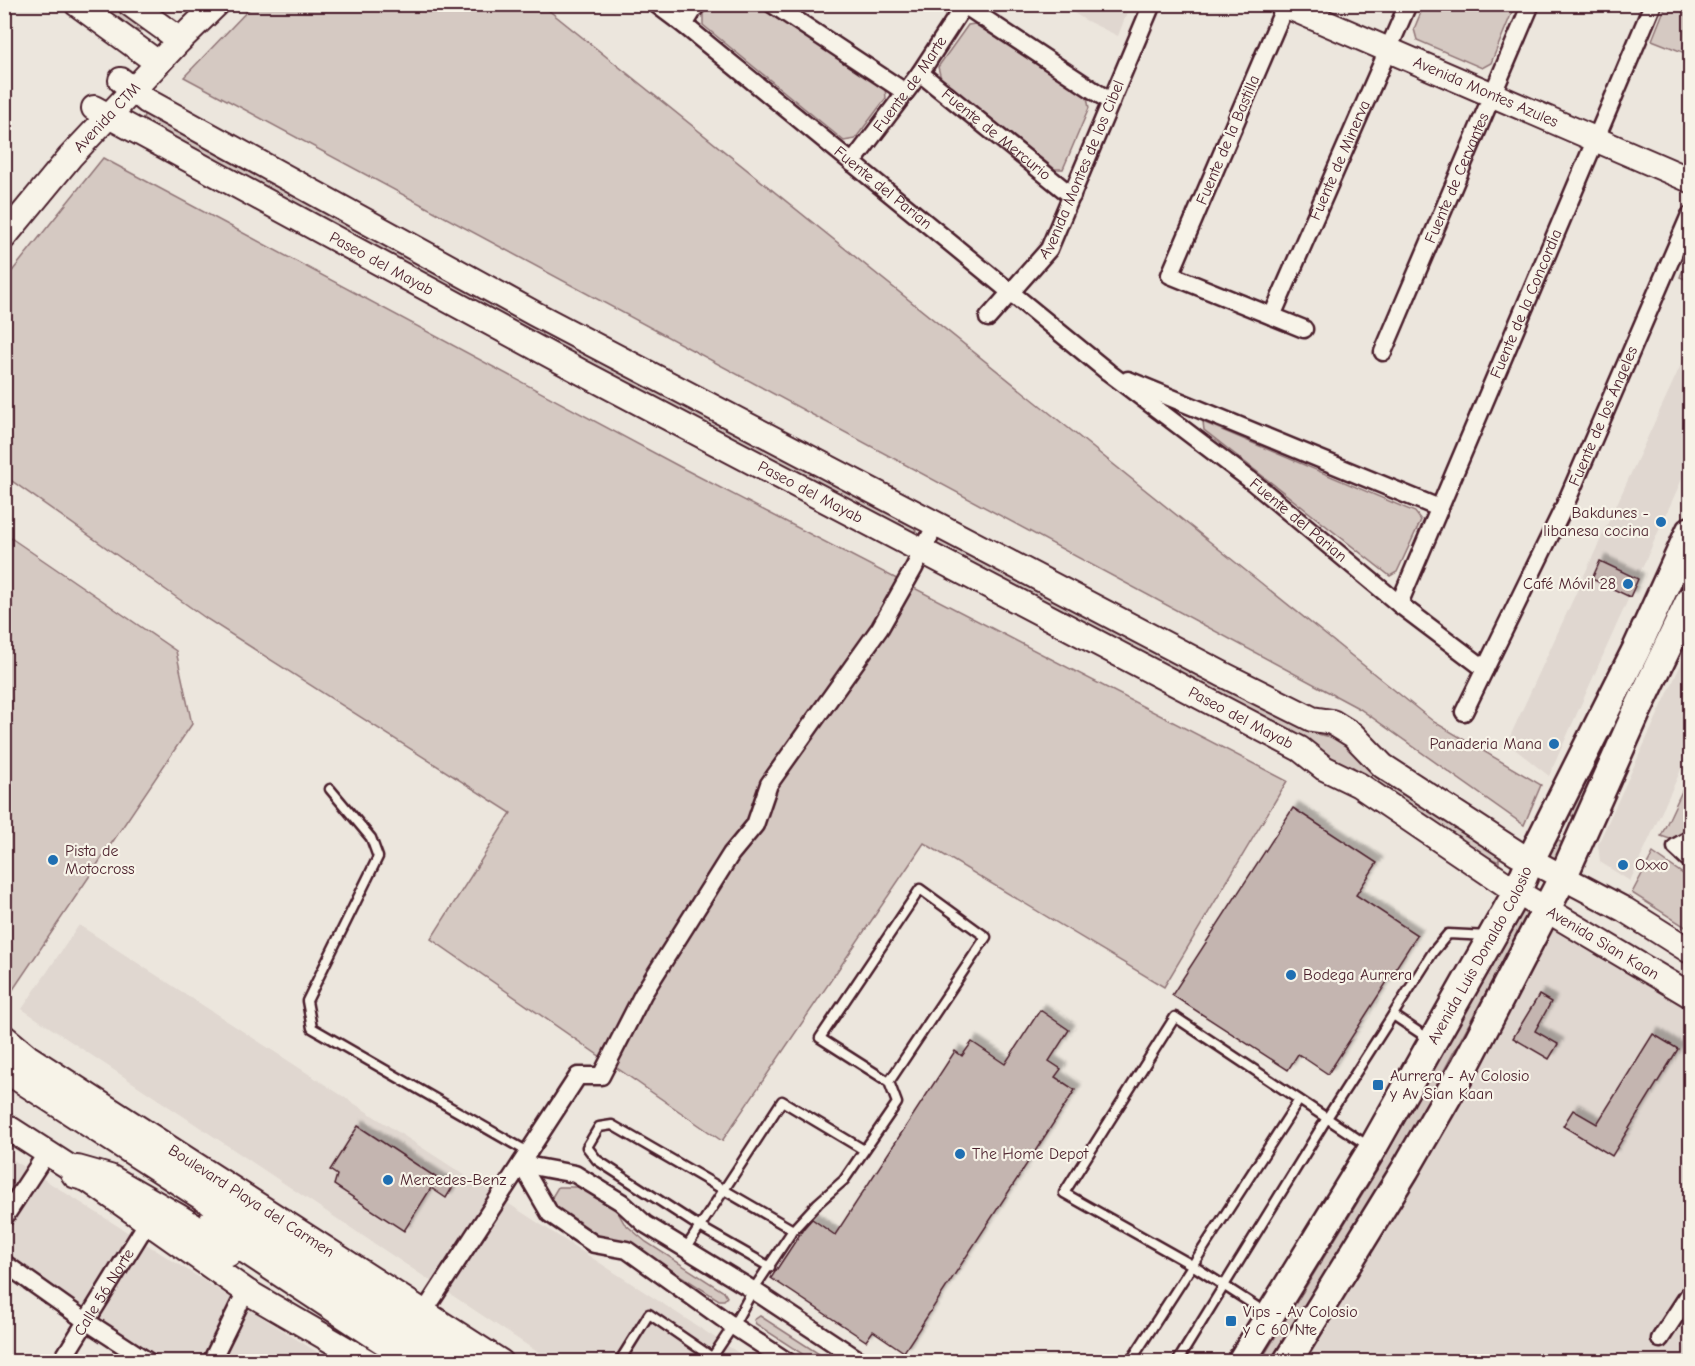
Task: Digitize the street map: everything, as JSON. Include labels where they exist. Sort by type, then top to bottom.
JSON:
[{"type":"highway","points":[[4,1065],[464,1362]]},
{"type":"highway","points":[[4,1087],[421,1362]]},
{"type":"highway","points":[[196,1166],[465,1352],[476,1362]]},
{"type":"highway","points":[[77,1172],[109,1181],[175,1219],[252,1281],[402,1362]]},
{"type":"main road","points":[[77,4],[152,59]]},
{"type":"main road","points":[[130,4],[174,36]]},
{"type":"main road","name":"Avenida CTM","points":[[4,213],[23,189],[101,113],[174,36],[196,4]]},
{"type":"main road","name":"Avenida CTM","points":[[174,36],[218,4]]},
{"type":"main road","name":"Avenida Montes Azules","points":[[1285,5],[1690,180]]},
{"type":"main road","name":"Paseo del Mayab","points":[[127,85],[147,101],[535,314],[1224,675],[1312,718],[1332,722],[1353,735],[1383,765],[1530,861]]},
{"type":"main road","name":"Avenida CTM","points":[[4,237],[70,157],[101,113]]},
{"type":"main road","name":"Paseo del Mayab","points":[[101,113],[583,373],[1300,749],[1324,768],[1359,785],[1517,892]]},
{"type":"main road","name":"Avenida Luis Donaldo Colosio","points":[[1241,1362],[1372,1149],[1434,1043],[1517,892],[1530,861],[1636,650],[1690,531]]},
{"type":"main road","points":[[1287,1362],[1405,1170],[1465,1066],[1563,878],[1690,600]]},
{"type":"main road","points":[[1530,861],[1626,910],[1690,951]]},
{"type":"main road","name":"Avenida Sian Kaan","points":[[1517,892],[1690,996]]},
{"type":"main road","points":[[1639,964],[1658,931]]},
{"type":"main road","name":"Boulevard Playa del Carmen","points":[[4,1037],[28,1057],[501,1362]]},
{"type":"main road","points":[[4,1125],[77,1172],[147,1223],[252,1281],[359,1359]]},
{"type":"street","name":"Fuente del Parian","points":[[656,4],[1108,372],[1249,479],[1399,604],[1485,669]]},
{"type":"street","points":[[684,25],[697,4]]},
{"type":"street","points":[[772,4],[905,92]]},
{"type":"street","name":"Avenida Montes de los Cibel","points":[[988,318],[1049,249],[1152,4]]},
{"type":"street","name":"Fuente de Minerva","points":[[1272,316],[1408,4]]},
{"type":"street","name":"Fuente de Cervantes","points":[[1383,352],[1531,4]]},
{"type":"street","name":"Fuente de la Concordia","points":[[1399,604],[1653,4]]},
{"type":"street","points":[[964,5],[1111,102]]},
{"type":"street","name":"Fuente de Marte","points":[[852,163],[920,73],[964,5]]},
{"type":"street","name":"Fuente de la Bastilla","points":[[1272,316],[1170,275],[1285,5]]},
{"type":"street","name":"Fuente de Mercurio","points":[[920,73],[1072,196]]},
{"type":"street","name":"Fuente de los Ángeles","points":[[1464,712],[1564,505],[1690,215]]},
{"type":"street","points":[[1272,316],[1304,328]]},
{"type":"street","name":"Fuente del Parian","points":[[1108,372],[1439,508]]},
{"type":"street","points":[[424,1312],[579,1076],[601,1076],[643,994],[731,854],[755,825],[769,784],[880,628],[936,524]]},
{"type":"street","points":[[1683,843],[1690,860]]},
{"type":"street","points":[[4,1218],[46,1154]]},
{"type":"street","points":[[525,1158],[575,1173],[621,1202],[645,1224],[753,1290],[862,1362]]},
{"type":"street","points":[[525,1158],[550,1214],[594,1244],[627,1250],[733,1326],[788,1362]]},
{"type":"street","name":"Calle 56 Norte","points":[[61,1362],[147,1223]]},
{"type":"street","points":[[4,1263],[86,1321],[150,1362]]},
{"type":"street","points":[[211,1362],[252,1281]]},
{"type":"street","points":[[1660,1339],[1690,1293]]},
{"type":"lane","points":[[330,789],[371,838],[378,857],[307,1001],[312,1028],[525,1158]]},
{"type":"lane","points":[[619,1362],[650,1314],[713,1360],[753,1290],[770,1268],[793,1230],[844,1180],[897,1103],[889,1082],[820,1038],[920,889],[986,937],[889,1082]]},
{"type":"lane","points":[[1177,1362],[1327,1118],[1433,952],[1448,934],[1492,936]]},
{"type":"lane","points":[[1393,1015],[1434,1043]]},
{"type":"lane","points":[[1269,1315],[1192,1265],[1064,1192],[1175,1017],[1372,1149]]},
{"type":"lane","points":[[1130,1362],[1299,1100]]},
{"type":"lane","points":[[686,1248],[782,1101],[864,1150]]},
{"type":"lane","points":[[770,1268],[700,1227],[597,1160],[587,1147],[599,1127],[612,1125],[793,1230]]},
{"type":"shaded area","points":[[254,4],[542,5],[1434,722],[1541,785],[1524,825],[1360,709],[184,77]]},
{"type":"shaded area","points":[[1424,4],[1515,5],[1491,63],[1482,68],[1417,40],[1414,29]]},
{"type":"shaded area","points":[[99,5],[110,5],[139,25],[142,30],[135,30]]},
{"type":"shaded area","points":[[710,5],[756,5],[885,88],[886,98],[855,139],[844,141],[703,25],[703,14]]},
{"type":"shaded area","points":[[1062,5],[1130,5],[1118,36],[1085,20]]},
{"type":"shaded area","points":[[1666,5],[1690,5],[1690,55],[1652,40]]},
{"type":"shaded area","points":[[975,24],[1087,97],[1089,108],[1063,169],[1055,169],[941,79],[938,67],[968,25]]},
{"type":"shaded area","points":[[144,114],[914,526],[916,531],[911,532],[461,295],[143,120]]},
{"type":"shaded area","points":[[103,158],[686,470],[1287,781],[1164,987],[924,843],[722,1141],[431,939],[511,813],[207,619],[5,476],[5,280]]},
{"type":"shaded area","points":[[1690,251],[1690,281],[1680,277]]},
{"type":"shaded area","points":[[1690,345],[1690,461],[1549,776],[1507,743]]},
{"type":"shaded area","points":[[1203,422],[1415,512],[1421,520],[1397,572],[1390,576],[1204,430]]},
{"type":"shaded area","name":"Pista de Motocross","points":[[5,534],[176,651],[192,724],[8,997],[4,995]]},
{"type":"shaded area","points":[[938,537],[1313,733],[1340,739],[1352,747],[1357,757],[1375,775],[1495,853],[1499,857],[1499,862],[1486,856],[1353,767],[1341,766],[1301,736],[934,545]]},
{"type":"shaded area","points":[[1690,552],[1690,580],[1579,816],[1572,816],[1569,811]]},
{"type":"shaded area","points":[[1690,645],[1690,750],[1630,881],[1600,862],[1598,844]]},
{"type":"shaded area","points":[[1690,774],[1690,830],[1670,839],[1661,836]]},
{"type":"shaded area","points":[[1554,839],[1565,844],[1557,860],[1546,854]]},
{"type":"shaded area","points":[[1653,853],[1690,879],[1690,930],[1632,893]]},
{"type":"shaded area","points":[[1523,910],[1527,914],[1521,927],[1399,1154],[1271,1361],[1260,1362],[1378,1169],[1482,983],[1517,912]]},
{"type":"shaded area","points":[[1553,924],[1690,1010],[1690,1361],[1303,1362],[1369,1256],[1469,1080]]},
{"type":"shaded area","points":[[79,925],[751,1361],[551,1361],[22,1009]]},
{"type":"shaded area","points":[[4,1154],[331,1361],[150,1361],[5,1268]]},
{"type":"shaded area","points":[[558,1187],[581,1187],[616,1209],[624,1223],[646,1242],[724,1292],[727,1297],[719,1300],[637,1248],[596,1239],[561,1216],[552,1197]]},
{"type":"shaded area","points":[[760,1316],[830,1361],[813,1361],[756,1324],[754,1320]]},
{"type":"building","points":[[1600,561],[1638,579],[1630,597],[1592,579]]},
{"type":"building","points":[[1293,808],[1377,863],[1356,895],[1417,935],[1328,1074],[1298,1054],[1288,1070],[1172,995]]},
{"type":"building","points":[[1539,995],[1551,1002],[1535,1031],[1558,1044],[1549,1059],[1513,1038]]},
{"type":"building","name":"The Home Depot","points":[[1040,1010],[1069,1030],[1049,1061],[1061,1069],[1055,1077],[1075,1090],[904,1352],[873,1331],[866,1341],[771,1278],[812,1219],[835,1235],[955,1051],[962,1056],[972,1042],[1005,1064]]},
{"type":"building","points":[[1653,1034],[1678,1049],[1612,1156],[1563,1126],[1573,1110],[1597,1124]]},
{"type":"building","name":"Mercedes-Benz","points":[[358,1126],[452,1188],[446,1198],[431,1188],[404,1231],[334,1185],[337,1175],[330,1170]]},
{"type":"place","name":"Bakdunes - libanesa cocina","points":[[1661,522]]},
{"type":"place","name":"Café Móvil 28","points":[[1628,584]]},
{"type":"place","name":"Panaderia Mana","points":[[1554,744]]},
{"type":"place","name":"Pista de Motocross","points":[[53,860]]},
{"type":"place","name":"Oxxo","points":[[1623,865]]},
{"type":"place","name":"Bodega Aurrera","points":[[1291,975]]},
{"type":"place","name":"Aurrera - Av Colosio y Av Sian Kaan","points":[[1378,1085]]},
{"type":"place","name":"The Home Depot","points":[[960,1154]]},
{"type":"place","name":"Mercedes-Benz","points":[[388,1180]]},
{"type":"place","name":"Vips - Av Colosio y C 60 Nte","points":[[1231,1321]]}]
